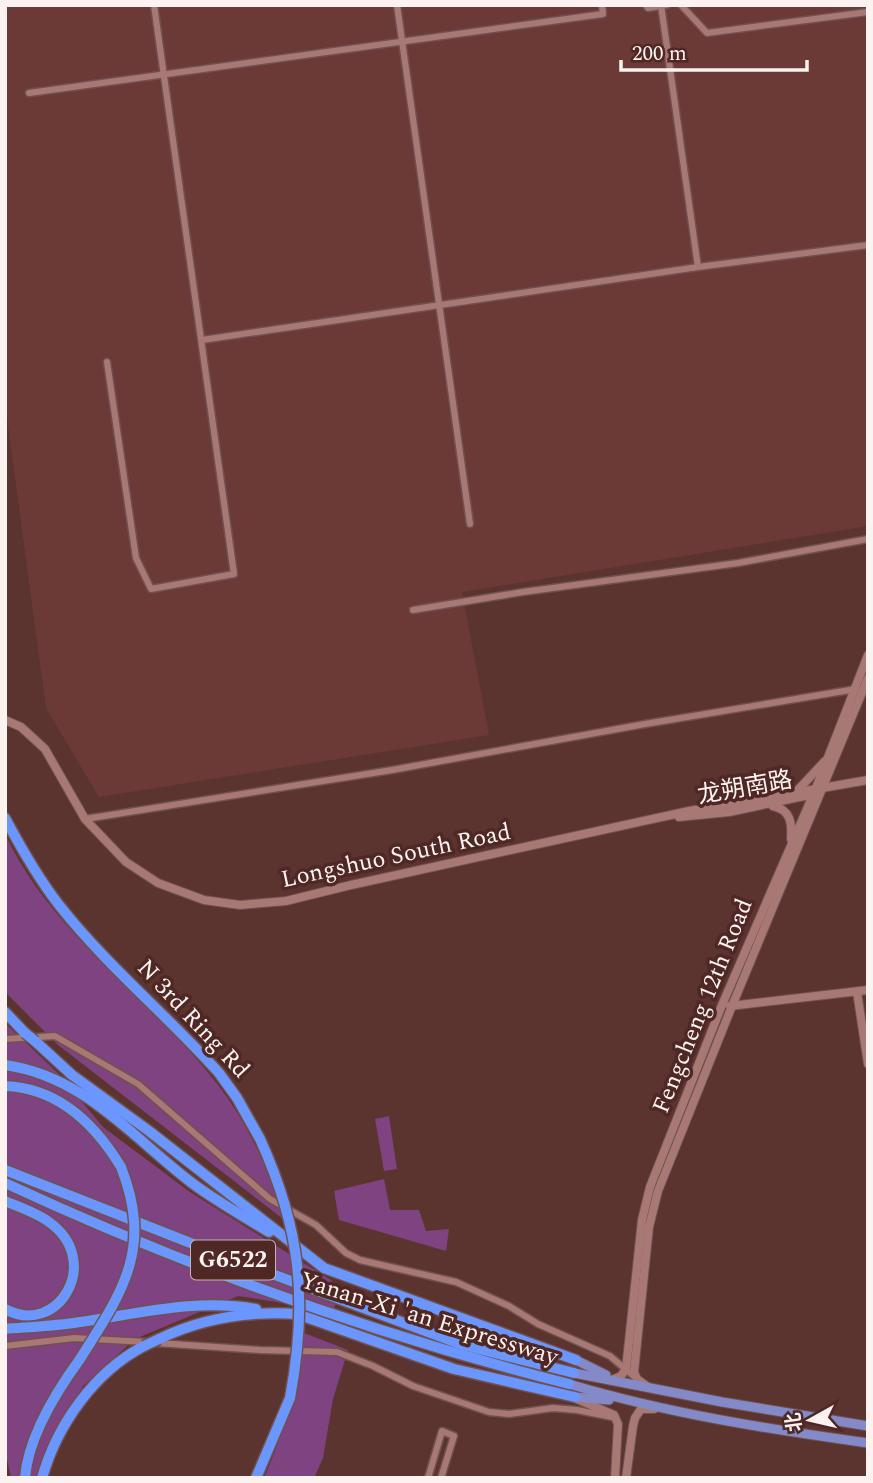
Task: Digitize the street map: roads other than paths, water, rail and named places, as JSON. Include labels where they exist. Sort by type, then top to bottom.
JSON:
[{"type":"highway","name":"N 3rd Ring Rd","points":[[5,818],[32,867],[59,905],[93,944],[219,1073],[260,1139],[285,1200],[299,1277],[300,1322],[290,1398],[256,1478]]},
{"type":"highway","points":[[5,1012],[72,1075],[149,1131],[324,1268]]},
{"type":"highway","points":[[5,1065],[24,1067],[59,1080],[88,1096],[193,1183],[324,1268],[576,1360]]},
{"type":"highway","points":[[5,1086],[38,1091],[63,1102],[85,1119],[107,1143],[121,1167],[133,1205],[135,1238],[122,1289],[80,1359],[57,1390],[26,1460],[24,1478]]},
{"type":"highway","name":"Yanan-Xi 'an Expressway","points":[[5,1170],[221,1255],[463,1345],[572,1379]]},
{"type":"highway","name":"Yanan-Xi 'an Expressway","points":[[5,1183],[98,1226],[217,1272],[460,1354],[572,1379]]},
{"type":"highway","points":[[5,1201],[49,1222],[72,1248],[75,1264],[74,1278],[59,1303],[33,1314],[5,1309]]},
{"type":"highway","points":[[5,1329],[78,1323],[174,1307],[241,1306],[297,1314],[454,1368],[575,1397]]},
{"type":"highway","points":[[42,1478],[61,1432],[78,1403],[114,1367],[144,1346],[202,1323],[237,1315],[271,1312]]},
{"type":"main road","points":[[576,1360],[614,1379]]},
{"type":"main road","points":[[572,1379],[614,1379],[868,1426]]},
{"type":"main road","points":[[572,1379],[629,1402]]},
{"type":"main road","points":[[575,1397],[629,1402],[868,1443]]},
{"type":"street","points":[[107,362],[136,558],[151,589],[234,574],[153,5]]},
{"type":"street","points":[[397,5],[470,524]]},
{"type":"street","points":[[29,93],[603,14],[602,5]]},
{"type":"street","points":[[646,5],[648,8],[667,5]]},
{"type":"street","points":[[681,5],[707,33],[868,12]]},
{"type":"street","points":[[661,6],[698,267]]},
{"type":"street","points":[[202,340],[698,267],[868,245]]},
{"type":"street","points":[[413,610],[738,563],[868,539]]},
{"type":"street","name":"Fengcheng 12th Road","points":[[637,1379],[634,1372],[639,1312],[649,1227],[658,1192],[858,690],[868,655]]},
{"type":"street","name":"Fengcheng 12th Road","points":[[626,1369],[642,1220],[650,1187],[720,1008],[817,790],[827,759],[858,690],[868,678]]},
{"type":"street","points":[[85,819],[392,770],[858,690]]},
{"type":"street","name":"Longshuo South Road","points":[[5,720],[22,727],[45,749],[85,819],[126,862],[158,883],[204,900],[240,905],[286,901],[689,811],[868,780]]},
{"type":"street","points":[[796,792],[827,759]]},
{"type":"street","name":"龙朔南路","points":[[669,817],[695,817],[767,805],[817,790]]},
{"type":"street","points":[[767,805],[782,808],[789,816],[792,822],[791,845]]},
{"type":"street","points":[[720,1008],[868,990]]},
{"type":"street","points":[[858,992],[868,1063]]},
{"type":"street","points":[[5,1040],[55,1036],[138,1084],[270,1199],[317,1225],[346,1253],[360,1260],[456,1282],[509,1306],[538,1324],[610,1356],[648,1387]]},
{"type":"street","points":[[5,1346],[74,1338],[337,1352],[413,1386],[489,1412],[509,1414],[553,1408],[615,1418]]},
{"type":"street","points":[[614,1379],[621,1376],[626,1369]]},
{"type":"street","points":[[575,1397],[608,1411],[618,1424],[615,1478]]},
{"type":"street","points":[[625,1478],[635,1418],[641,1409],[664,1409]]},
{"type":"street","points":[[428,1478],[442,1431],[454,1436],[441,1478]]}]
